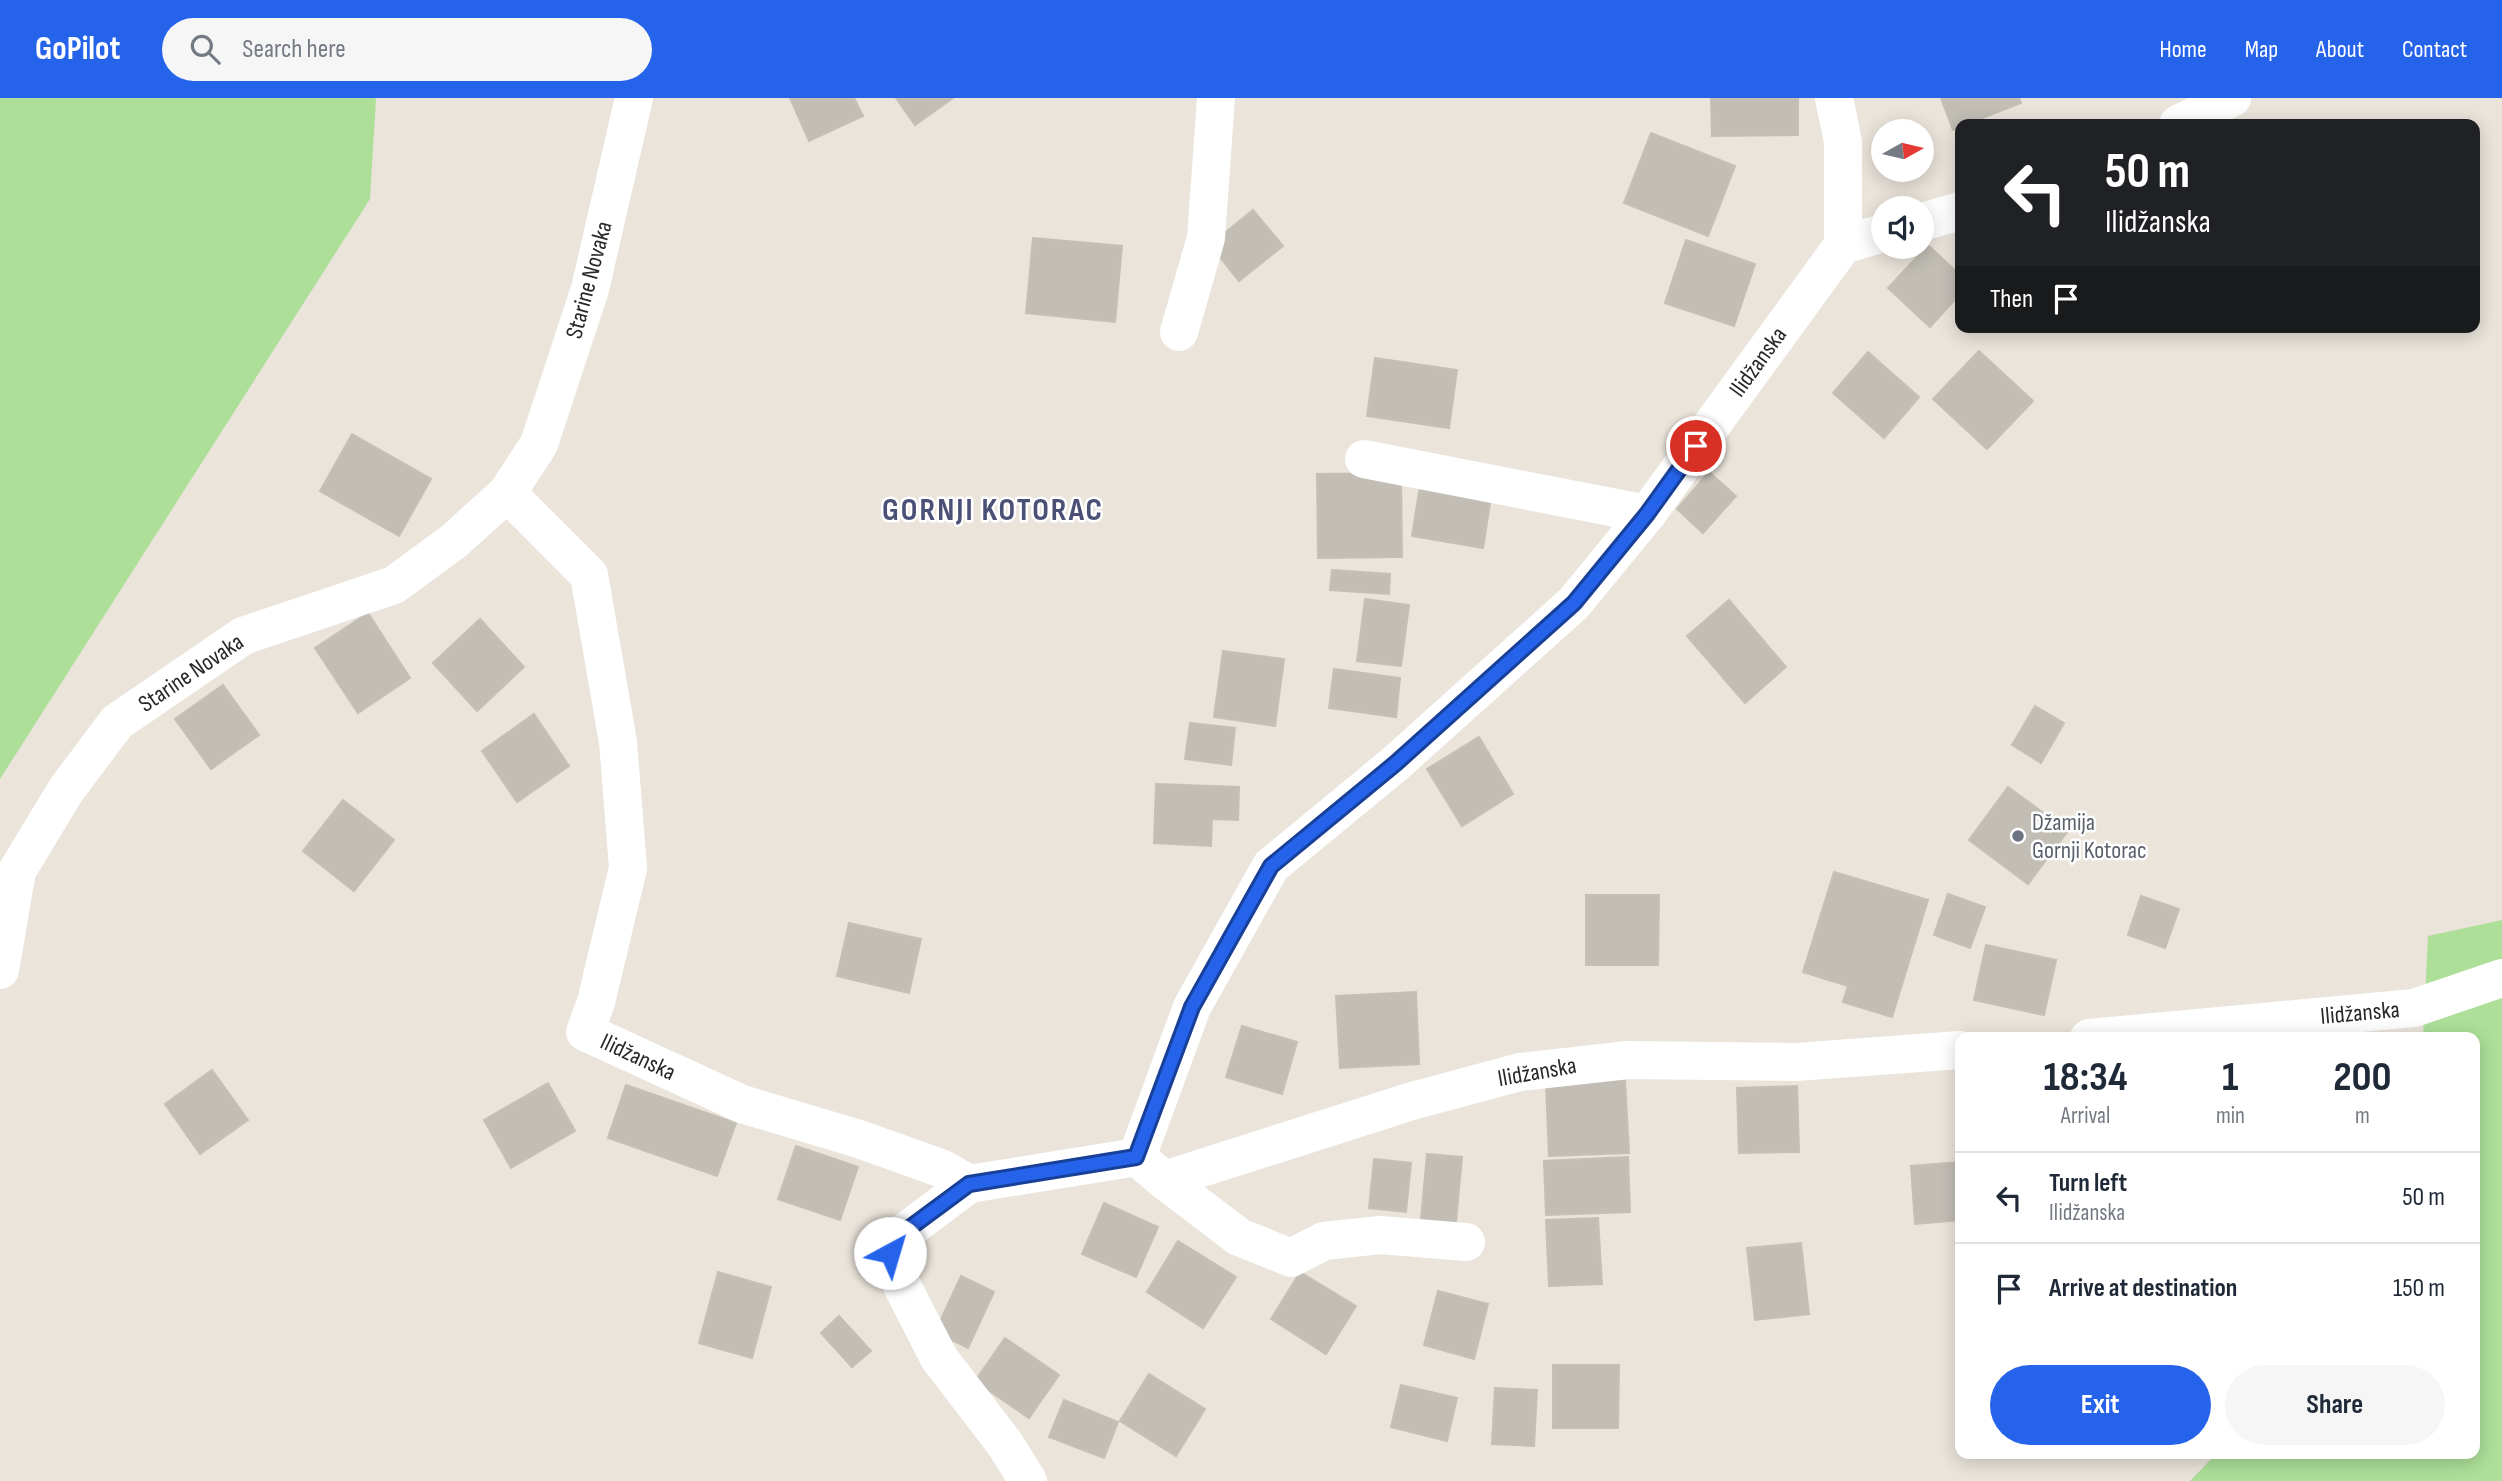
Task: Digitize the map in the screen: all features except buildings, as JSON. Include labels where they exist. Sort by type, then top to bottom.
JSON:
[{"type":"street","name":"Starine Novaka","points":[[0,970],[17,871],[66,790],[117,722],[243,636],[394,585],[454,541],[507,493],[539,444],[590,289],[634,98]]},
{"type":"street","points":[[1179,332],[1206,237],[1216,98]]},
{"type":"street","points":[[1834,98],[1843,142],[1843,245],[1871,237]]},
{"type":"street","points":[[2188,119],[2232,98]]},
{"type":"street","points":[[1934,219],[1955,212]]},
{"type":"street","name":"Ilidžanska","points":[[1150,1168],[1192,1007],[1271,866],[1396,763],[1574,603],[1647,514],[1843,245]]},
{"type":"street","points":[[1364,459],[1647,514]]},
{"type":"street","name":"Ilidžanska","points":[[507,493],[589,575],[618,742],[628,868],[596,1002],[585,1032],[742,1104],[859,1139],[943,1169],[969,1184]]},
{"type":"street","name":"Ilidžanska","points":[[2154,1032],[2414,1008],[2502,978]]},
{"type":"street","name":"Ilidžanska","points":[[1027,1481],[1005,1444],[939,1357],[893,1268],[890,1253],[892,1241],[969,1184],[1150,1168],[1520,1072],[1628,1060],[1796,1062],[1955,1050]]},
{"type":"street","points":[[1150,1168],[1239,1237],[1291,1258],[1324,1241],[1380,1235],[1466,1242]]},
{"type":"green space","points":[[0,98],[376,98],[370,199],[0,779]]},
{"type":"green space","points":[[2502,920],[2502,1481],[2190,1481],[2211,1459],[2480,1459],[2480,1032],[2423,1032],[2428,936]]},
{"type":"place","name":"Džamija Gornji Kotorac","points":[[2018,836]]},
{"type":"district","name":"GORNJI KOTORAC","points":[[993,510]]},
{"type":"route","points":[[890,1253],[892,1241],[969,1184],[1136,1157],[1192,1007],[1271,866],[1396,763],[1574,603],[1647,514],[1696,446]]}]
